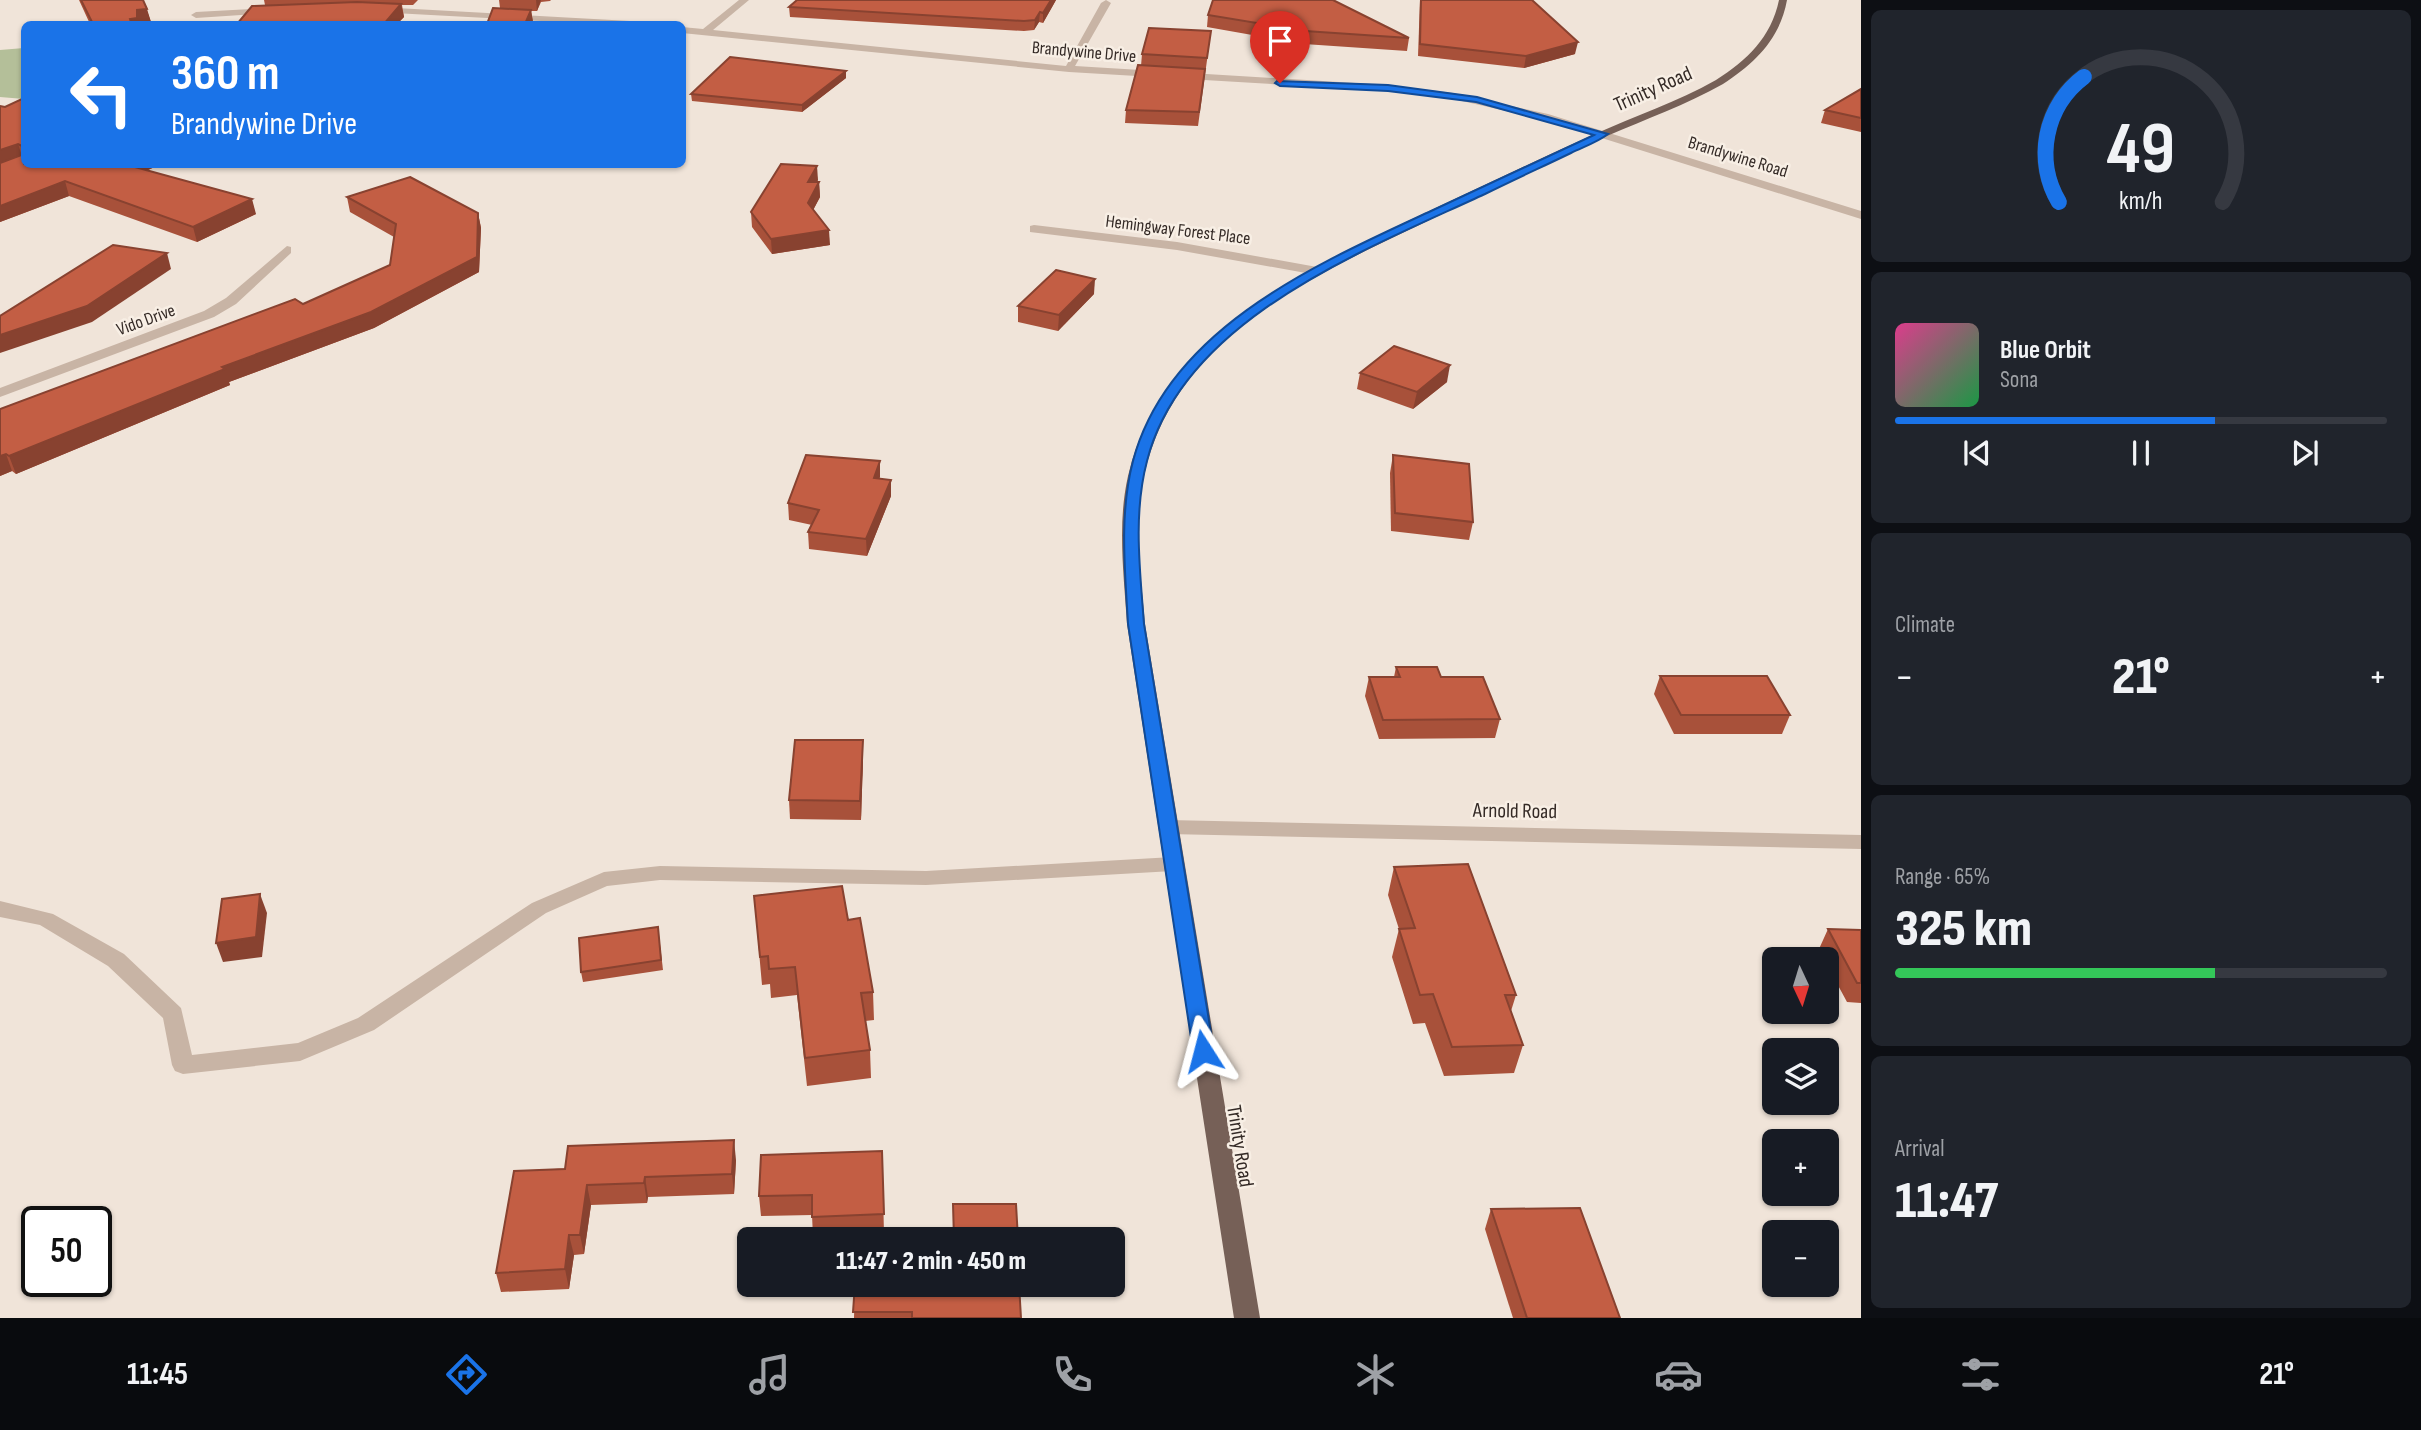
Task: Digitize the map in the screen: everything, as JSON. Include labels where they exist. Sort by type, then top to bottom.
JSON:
[{"type":"main road","name":"Trinity Road","points":[[1247,1318],[1136,624],[1131,553],[1133,497],[1141,458],[1177,384],[1204,353],[1236,323],[1317,271],[1604,134],[1672,106],[1737,71],[1771,38],[1781,14],[1783,0]]},
{"type":"street","points":[[452,12],[458,0]]},
{"type":"street","points":[[705,32],[745,0]]},
{"type":"street","points":[[1069,69],[1106,3]]},
{"type":"street","points":[[362,10],[452,12],[586,21]]},
{"type":"street","points":[[196,16],[276,11]]},
{"type":"street","name":"Brandywine Drive","points":[[686,30],[1069,69],[1416,91],[1507,106],[1604,134]]},
{"type":"street","name":"Brandywine Road","points":[[1604,134],[1861,215]]},
{"type":"street","name":"Hemingway Forest Place","points":[[1034,229],[1177,246],[1317,271]]},
{"type":"street","name":"Vido Drive","points":[[0,393],[209,314],[231,301],[287,250]]},
{"type":"street","name":"Arnold Road","points":[[1167,827],[1861,842]]},
{"type":"street","points":[[0,909],[46,919],[116,960],[173,1014],[183,1065],[300,1052],[366,1024],[539,908],[604,879],[660,873],[926,878],[1173,864]]},
{"type":"green space","points":[[21,48],[21,99],[0,97],[0,50]]},
{"type":"building","points":[[81,0],[143,0],[147,9],[137,10],[137,18],[131,21],[92,21]]},
{"type":"building","points":[[797,0],[1051,0],[1035,20],[1024,21],[789,7]]},
{"type":"building","points":[[1213,0],[1333,0],[1409,38],[1305,31],[1208,15]]},
{"type":"building","points":[[1421,0],[1532,0],[1578,42],[1526,56],[1420,44]]},
{"type":"building","points":[[357,2],[401,4],[387,21],[240,21],[252,6]]},
{"type":"building","points":[[493,8],[531,10],[526,21],[488,21]]},
{"type":"building","points":[[1149,28],[1211,31],[1207,58],[1142,54]]},
{"type":"building","points":[[730,57],[846,71],[802,105],[691,94]]},
{"type":"building","points":[[1138,65],[1205,69],[1199,112],[1126,110]]},
{"type":"building","points":[[1861,89],[1861,118],[1825,110]]},
{"type":"building","points":[[21,99],[21,146],[0,150],[0,106],[5,107]]},
{"type":"building","points":[[21,155],[21,168],[139,168],[252,199],[193,227],[65,181],[0,206],[0,163]]},
{"type":"building","points":[[781,164],[817,166],[808,182],[819,182],[808,203],[829,230],[771,239],[751,212]]},
{"type":"building","points":[[410,177],[478,213],[477,257],[371,312],[222,367],[225,369],[9,456],[0,456],[0,409],[295,299],[303,304],[390,265],[396,224],[347,197]]},
{"type":"building","points":[[113,245],[167,253],[87,306],[0,335],[0,316]]},
{"type":"building","points":[[1056,270],[1095,279],[1059,315],[1018,306]]},
{"type":"building","points":[[1394,346],[1450,365],[1417,392],[1360,373]]},
{"type":"building","points":[[806,455],[880,461],[874,478],[891,480],[866,539],[808,532],[819,510],[788,503]]},
{"type":"building","points":[[1393,455],[1469,464],[1473,522],[1395,513]]},
{"type":"building","points":[[1396,667],[1437,667],[1441,677],[1483,677],[1500,719],[1383,720],[1369,677],[1400,677]]},
{"type":"building","points":[[1660,676],[1767,676],[1790,715],[1681,715]]},
{"type":"building","points":[[795,740],[863,740],[860,801],[789,800]]},
{"type":"building","points":[[1468,864],[1516,995],[1505,995],[1523,1045],[1452,1047],[1433,994],[1420,995],[1399,929],[1415,928],[1394,867]]},
{"type":"building","points":[[842,886],[848,920],[860,918],[873,992],[861,993],[870,1050],[805,1058],[795,967],[769,969],[768,956],[760,957],[754,896]]},
{"type":"building","points":[[260,894],[256,937],[216,943],[222,899]]},
{"type":"building","points":[[658,927],[661,960],[581,972],[579,938]]},
{"type":"building","points":[[1828,929],[1861,930],[1861,983],[1857,983]]},
{"type":"building","points":[[734,1140],[732,1174],[645,1177],[644,1183],[587,1185],[580,1235],[569,1235],[565,1269],[496,1273],[514,1171],[565,1169],[568,1146]]},
{"type":"building","points":[[882,1151],[884,1214],[812,1217],[812,1195],[759,1196],[761,1155]]},
{"type":"building","points":[[953,1204],[1016,1204],[1017,1227],[954,1227]]},
{"type":"building","points":[[1580,1208],[1620,1318],[1527,1318],[1491,1209]]},
{"type":"building","points":[[854,1297],[1020,1297],[1021,1318],[912,1318],[912,1312],[853,1312]]},
{"type":"route","points":[[1203,1051],[1136,624],[1131,553],[1133,497],[1141,458],[1157,420],[1177,384],[1204,353],[1236,323],[1275,296],[1370,243],[1604,134],[1477,100],[1388,88],[1280,83]]}]
